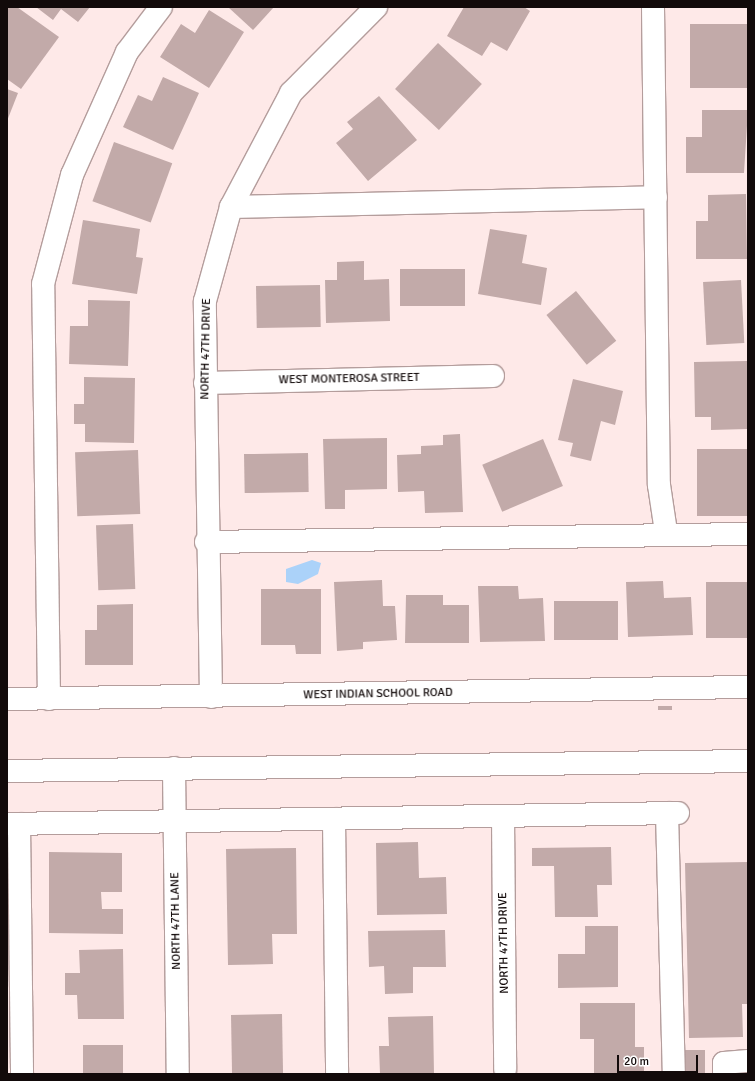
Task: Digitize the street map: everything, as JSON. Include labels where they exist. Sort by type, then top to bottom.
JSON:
[{"type":"street","points":[[49,699],[43,284],[72,175],[128,52],[161,7]]},
{"type":"street","name":"NORTH 47TH DRIVE","points":[[211,697],[206,542],[205,301],[231,207],[291,93],[376,7]]},
{"type":"street","points":[[653,7],[659,485],[666,532]]},
{"type":"street","points":[[231,207],[656,197]]},
{"type":"street","name":"WEST MONTEROSA STREET","points":[[205,383],[493,376]]},
{"type":"street","points":[[206,542],[666,532],[748,534]]},
{"type":"street","name":"WEST INDIAN SCHOOL ROAD","points":[[7,699],[211,697],[748,687]]},
{"type":"street","points":[[7,771],[748,761]]},
{"type":"street","name":"NORTH 47TH LANE","points":[[174,768],[178,1074]]},
{"type":"street","points":[[22,1074],[13,824],[672,813],[674,1074]]},
{"type":"street","name":"NORTH 47TH DRIVE","points":[[503,816],[505,1070]]},
{"type":"street","points":[[334,819],[337,1074]]},
{"type":"street","points":[[724,1074],[724,1063],[748,1061]]},
{"type":"water","points":[[312,560],[321,563],[318,574],[298,584],[286,582],[286,569]]},
{"type":"building","points":[[7,7],[17,7],[59,37],[21,89],[7,79]]},
{"type":"building","points":[[36,7],[90,7],[78,22],[61,9],[53,20]]},
{"type":"building","points":[[228,7],[274,7],[253,30]]},
{"type":"building","points":[[464,7],[524,7],[530,11],[507,51],[491,42],[482,56],[447,36]]},
{"type":"building","points":[[209,10],[244,32],[209,88],[160,57],[181,24],[195,33]]},
{"type":"building","points":[[690,24],[748,24],[748,88],[690,88]]},
{"type":"building","points":[[438,43],[482,84],[439,130],[395,89]]},
{"type":"building","points":[[163,77],[199,93],[173,150],[123,127],[138,95],[152,101]]},
{"type":"building","points":[[7,89],[18,93],[7,121]]},
{"type":"building","points":[[379,96],[417,140],[368,181],[336,143],[353,129],[347,122]]},
{"type":"building","points":[[702,110],[748,110],[744,173],[686,173],[686,137],[702,137]]},
{"type":"building","points":[[114,142],[172,163],[151,222],[92,201]]},
{"type":"building","points":[[746,194],[747,259],[696,259],[696,221],[708,221],[708,195]]},
{"type":"building","points":[[83,220],[140,229],[136,257],[143,258],[137,294],[72,284]]},
{"type":"building","points":[[490,229],[527,235],[522,263],[547,268],[541,305],[478,294]]},
{"type":"building","points":[[364,261],[364,280],[389,279],[390,321],[326,323],[325,280],[337,280],[337,262]]},
{"type":"building","points":[[400,269],[465,269],[465,306],[400,306]]},
{"type":"building","points":[[741,280],[744,343],[706,345],[703,282]]},
{"type":"building","points":[[320,285],[321,327],[257,328],[256,286]]},
{"type":"building","points":[[576,291],[616,341],[587,365],[546,315]]},
{"type":"building","points":[[88,300],[130,301],[128,366],[69,364],[70,326],[88,326]]},
{"type":"building","points":[[747,361],[747,429],[711,430],[711,417],[695,417],[694,362]]},
{"type":"building","points":[[84,377],[135,378],[134,443],[85,442],[85,424],[74,424],[74,404],[84,404]]},
{"type":"building","points":[[573,379],[623,391],[615,425],[601,421],[591,461],[570,456],[573,443],[558,440]]},
{"type":"building","points":[[460,434],[463,512],[425,513],[424,491],[398,492],[397,455],[421,454],[421,446],[443,445],[443,435]]},
{"type":"building","points":[[387,438],[387,489],[345,490],[345,509],[325,509],[323,439]]},
{"type":"building","points":[[543,439],[563,486],[502,512],[482,465]]},
{"type":"building","points":[[697,449],[748,449],[748,516],[697,516]]},
{"type":"building","points":[[138,450],[140,514],[77,516],[75,452]]},
{"type":"building","points":[[308,453],[309,492],[245,493],[244,454]]},
{"type":"building","points":[[133,524],[135,589],[98,590],[96,525]]},
{"type":"building","points":[[382,580],[383,606],[395,606],[397,640],[363,642],[363,649],[337,651],[334,582]]},
{"type":"building","points":[[663,581],[664,598],[691,597],[693,635],[628,637],[626,582]]},
{"type":"building","points":[[706,582],[748,582],[748,638],[706,638]]},
{"type":"building","points":[[478,586],[518,586],[519,599],[543,598],[545,641],[480,642]]},
{"type":"building","points":[[261,589],[321,589],[321,654],[296,654],[295,645],[261,645]]},
{"type":"building","points":[[406,595],[443,595],[443,605],[469,605],[469,643],[405,643]]},
{"type":"building","points":[[554,601],[618,601],[618,640],[554,640]]},
{"type":"building","points":[[133,604],[133,665],[85,665],[85,630],[97,630],[97,605]]},
{"type":"building","points":[[658,706],[672,706],[672,710],[658,710]]},
{"type":"building","points":[[418,842],[419,878],[446,877],[447,914],[377,915],[376,843]]},
{"type":"building","points":[[611,847],[612,885],[597,885],[598,917],[555,917],[554,866],[532,866],[532,848]]},
{"type":"building","points":[[296,848],[297,934],[272,934],[273,964],[228,965],[226,849]]},
{"type":"building","points":[[49,852],[122,853],[122,892],[101,892],[102,909],[123,909],[123,934],[49,933]]},
{"type":"building","points":[[748,862],[748,1004],[742,1004],[743,1037],[689,1038],[685,863]]},
{"type":"building","points":[[585,926],[618,926],[618,987],[558,988],[558,954],[585,954]]},
{"type":"building","points":[[445,930],[446,967],[413,967],[413,993],[385,994],[384,966],[369,967],[368,931]]},
{"type":"building","points":[[123,949],[124,1019],[78,1019],[77,995],[65,995],[65,973],[80,973],[79,950]]},
{"type":"building","points":[[580,1003],[635,1003],[635,1047],[644,1047],[644,1074],[594,1074],[594,1039],[580,1039]]},
{"type":"building","points":[[282,1014],[283,1074],[232,1074],[231,1015]]},
{"type":"building","points":[[433,1016],[434,1074],[380,1074],[379,1046],[389,1046],[388,1017]]},
{"type":"building","points":[[83,1045],[123,1045],[123,1074],[83,1074]]},
{"type":"building","points":[[684,1050],[705,1050],[705,1074],[684,1074]]}]
